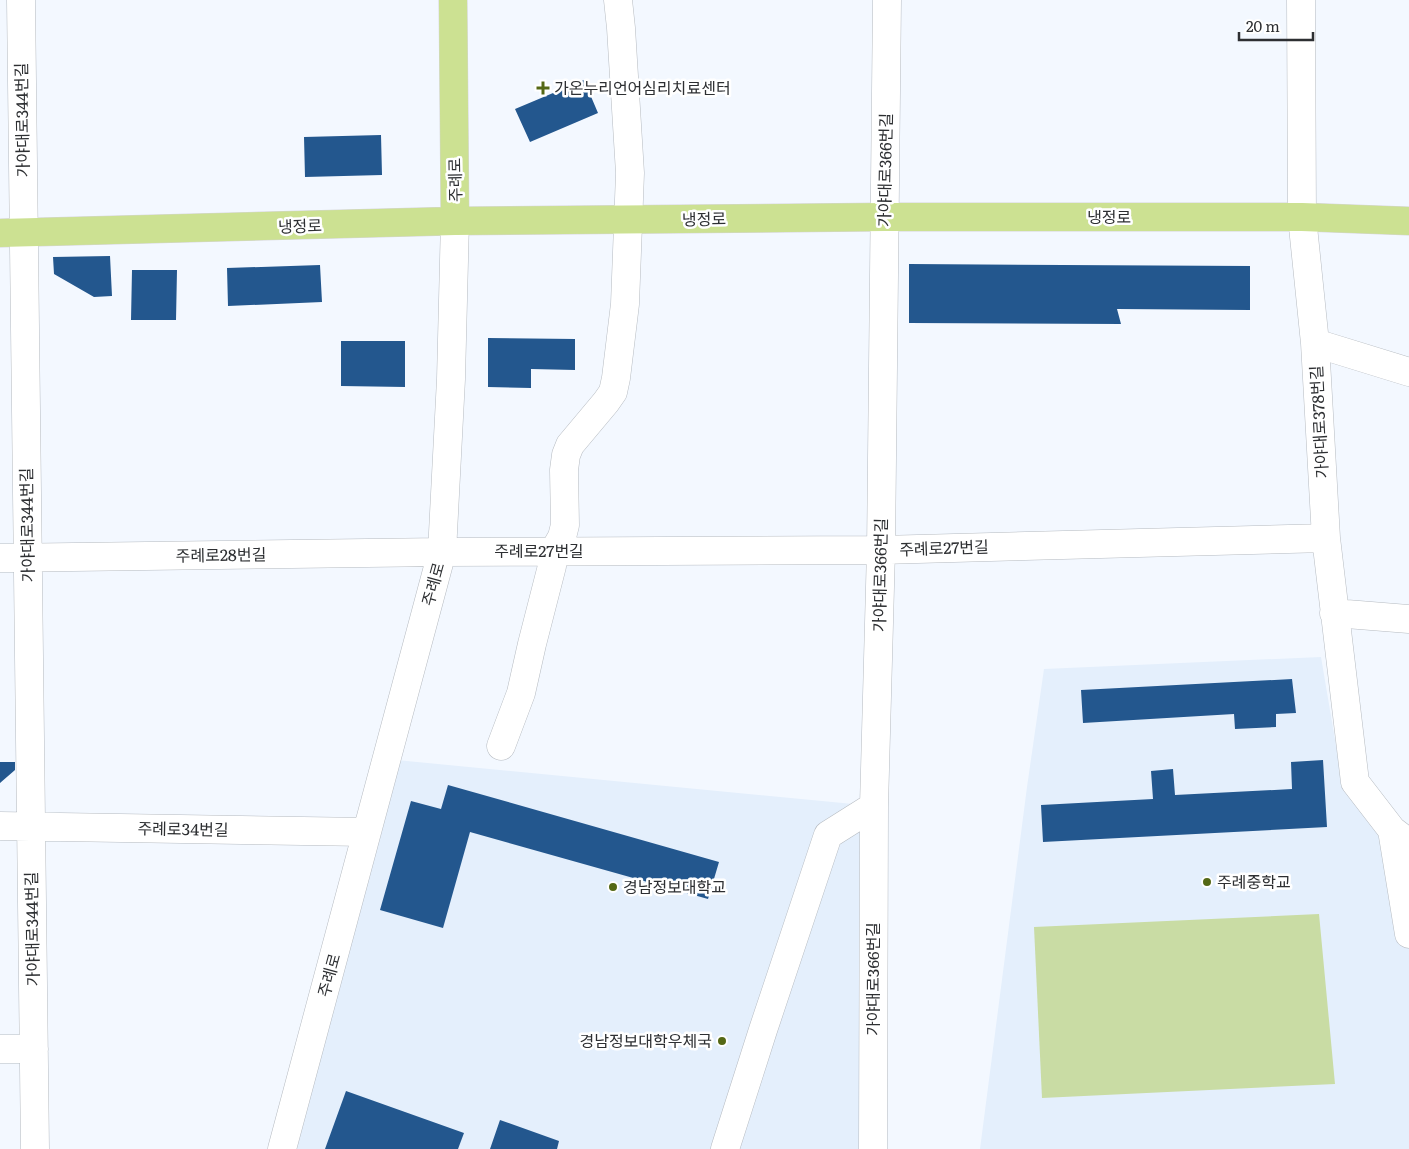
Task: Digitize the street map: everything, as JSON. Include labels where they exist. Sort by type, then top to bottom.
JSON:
[{"type":"main road","name":"주례로","points":[[453,0],[455,222]]},
{"type":"main road","name":"냉정로","points":[[12,233],[455,222],[884,217],[1302,217],[1409,221]]},
{"type":"street","name":"가야대로344번길","points":[[21,0],[12,233],[27,558],[35,1149]]},
{"type":"street","points":[[501,746],[522,693],[554,551],[562,538],[566,524],[564,470],[566,455],[570,445],[613,392],[616,378],[626,304],[630,173],[618,0]]},
{"type":"street","name":"가야대로366번길","points":[[873,1149],[874,806],[880,550],[887,0]]},
{"type":"street","name":"가야대로378번길","points":[[1301,0],[1302,217],[1315,343],[1326,538],[1334,613],[1355,782],[1400,836],[1409,934]]},
{"type":"street","name":"주례로","points":[[282,1149],[442,552],[451,379],[455,222]]},
{"type":"street","points":[[1315,343],[1409,372]]},
{"type":"street","name":"주례로27번길","points":[[442,552],[880,550],[1326,538]]},
{"type":"street","name":"주례로28번길","points":[[0,558],[442,552]]},
{"type":"street","points":[[1334,613],[1409,619]]},
{"type":"street","points":[[725,1149],[762,1030],[828,835],[874,806]]},
{"type":"street","name":"주례로34번길","points":[[0,826],[367,832]]},
{"type":"street","points":[[0,1049],[34,1049]]},
{"type":"shaded area","name":"주례중학교","points":[[1321,657],[1343,787],[1392,830],[1409,934],[1409,1149],[980,1149],[1044,669]]},
{"type":"shaded area","name":"경남정보대학교","points":[[386,759],[874,806],[873,1149],[282,1149]]},
{"type":"green space","points":[[1319,914],[1335,1084],[1042,1098],[1034,927]]},
{"type":"building","points":[[584,80],[598,113],[530,142],[515,109]]},
{"type":"building","points":[[381,135],[382,175],[305,177],[304,137]]},
{"type":"building","points":[[110,256],[112,296],[94,297],[54,274],[53,257]]},
{"type":"building","points":[[909,264],[1250,266],[1250,310],[1117,309],[1121,324],[909,323]]},
{"type":"building","points":[[320,265],[322,302],[228,306],[227,268]]},
{"type":"building","points":[[132,270],[177,270],[176,320],[131,320]]},
{"type":"building","points":[[488,338],[575,339],[575,370],[531,369],[531,388],[488,387]]},
{"type":"building","points":[[341,341],[405,341],[405,387],[341,386]]},
{"type":"building","points":[[1292,679],[1296,713],[1276,714],[1276,727],[1235,729],[1234,714],[1083,723],[1081,690]]},
{"type":"building","points":[[1323,760],[1327,827],[1043,842],[1041,805],[1153,799],[1151,771],[1173,769],[1175,795],[1292,789],[1291,762]]},
{"type":"building","points":[[0,762],[15,762],[15,770],[0,783]]},
{"type":"building","points":[[448,785],[719,862],[708,899],[470,832],[443,928],[380,910],[411,801],[441,809]]},
{"type":"building","points":[[346,1091],[464,1133],[458,1149],[325,1149]]},
{"type":"building","points":[[500,1120],[559,1141],[557,1149],[490,1149]]},
{"type":"place","name":"가온누리언어심리치료센터","points":[[543,88]]},
{"type":"place","name":"주례중학교","points":[[1207,882]]},
{"type":"place","name":"경남정보대학교","points":[[613,887]]},
{"type":"place","name":"경남정보대학우체국","points":[[722,1041]]}]
